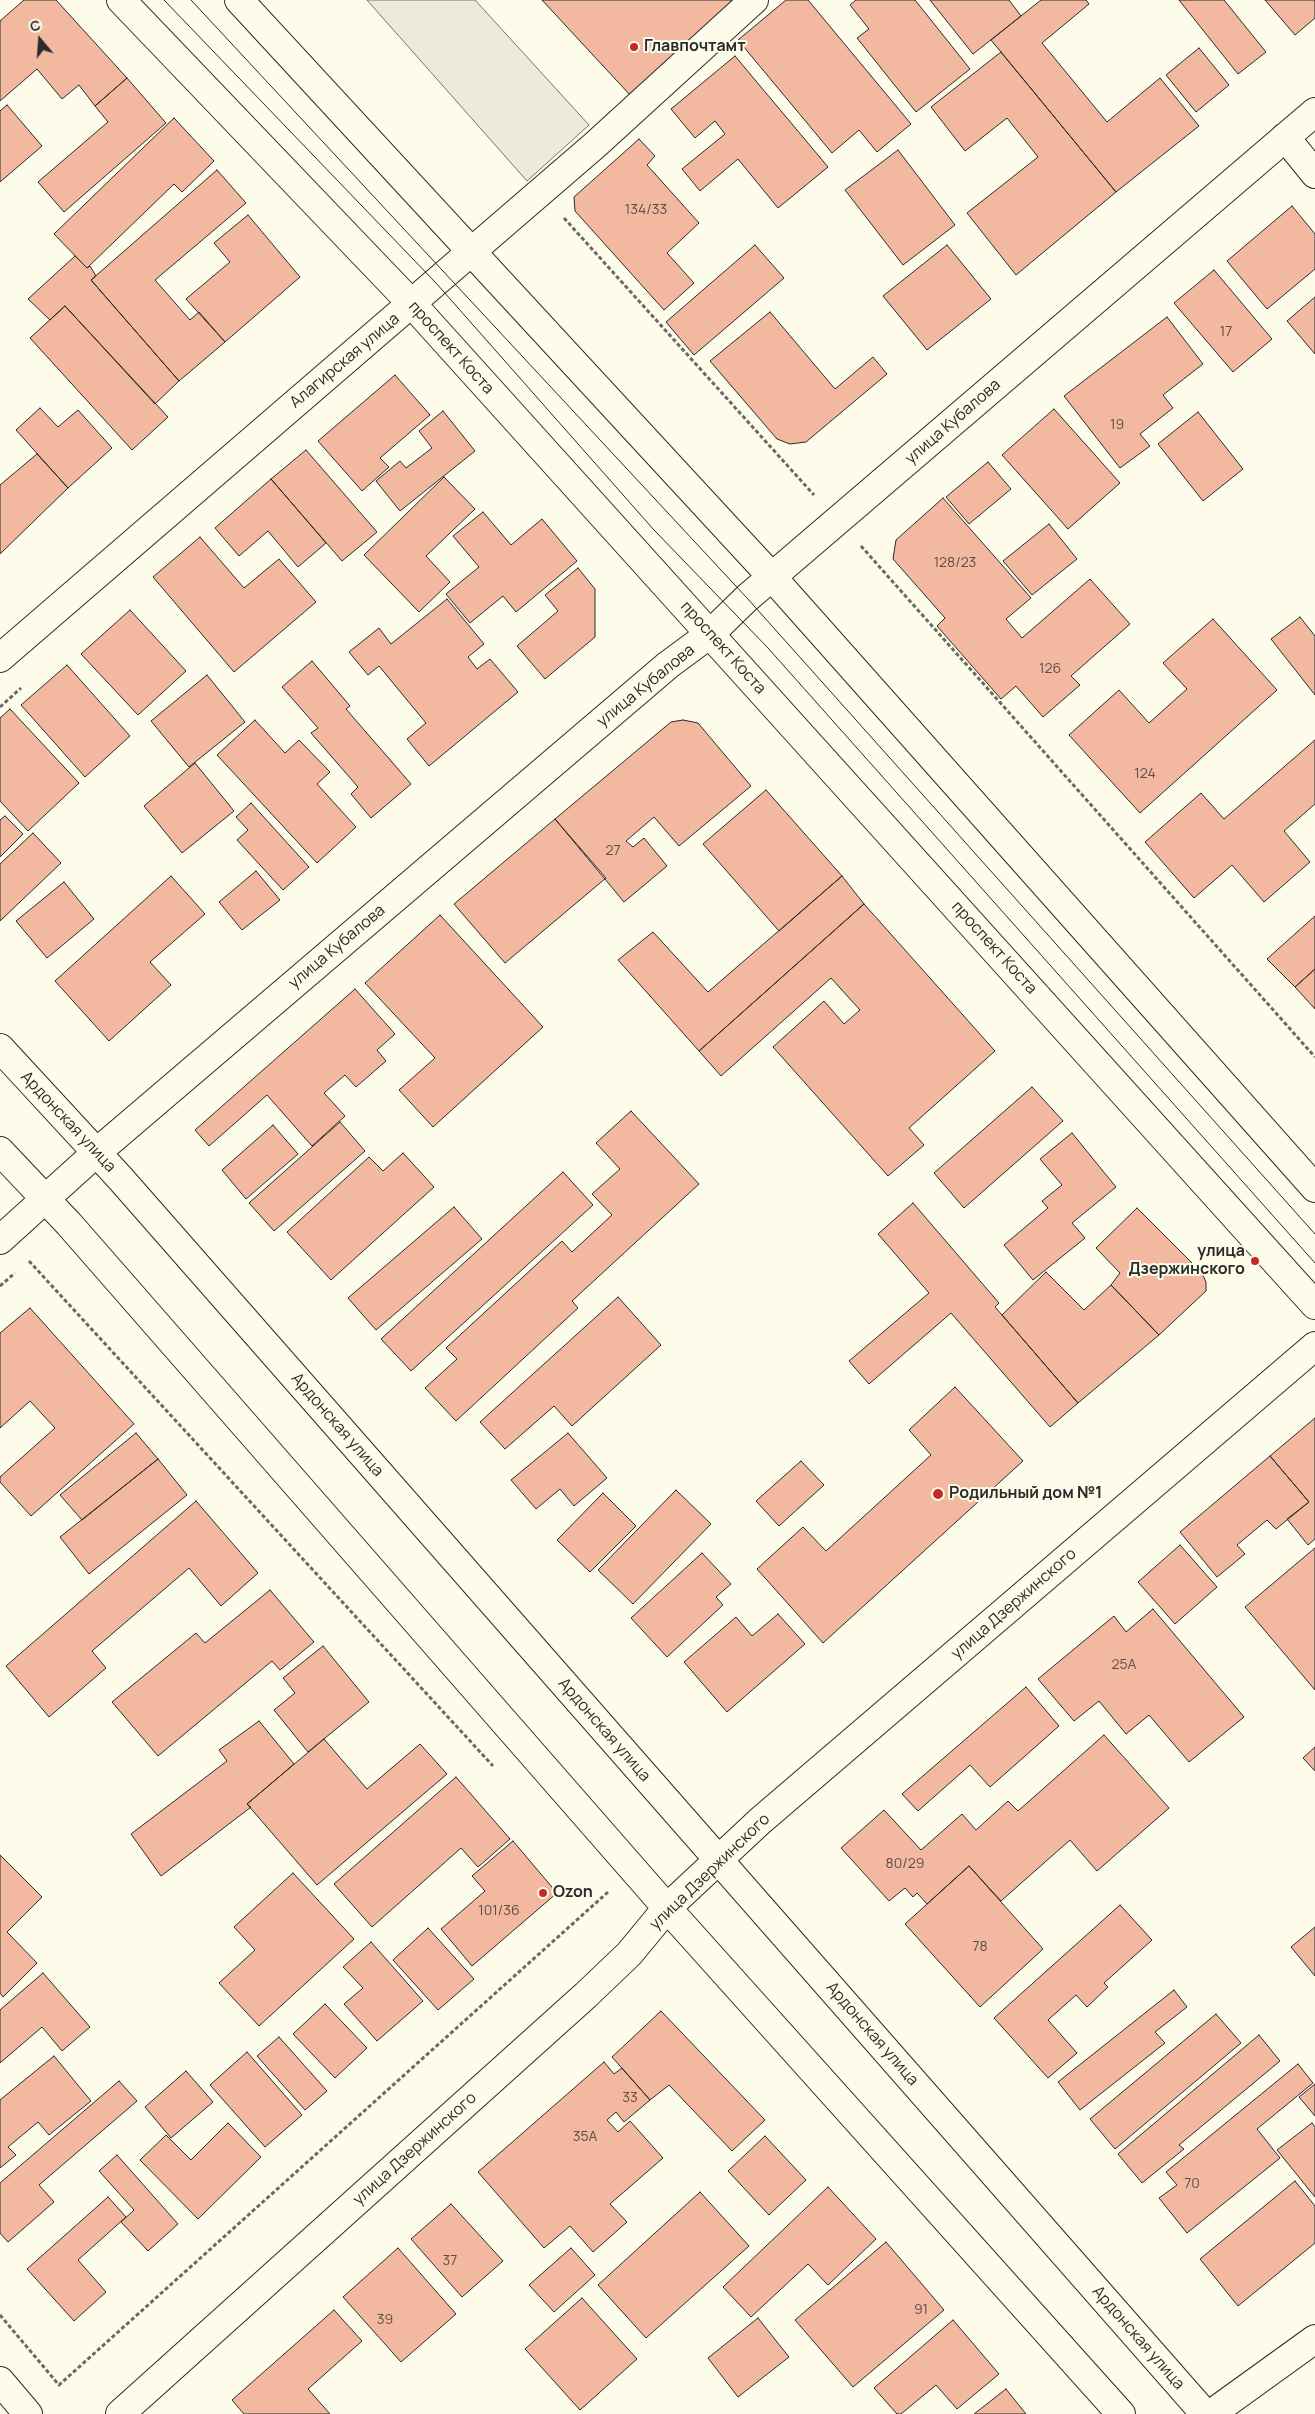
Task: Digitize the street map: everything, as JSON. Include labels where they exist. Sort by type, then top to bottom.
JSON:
[{"type":"main road","name":"проспект Коста","points":[[121,0],[412,304],[1315,1304]]},
{"type":"main road","points":[[239,0],[772,577],[1315,1188]]},
{"type":"main road","name":"Алагирская улица","points":[[0,658],[595,145],[754,0]]},
{"type":"main road","name":"улица Кубалова","points":[[0,1240],[96,1153],[668,665],[710,634],[732,611],[1315,112]]},
{"type":"main road","points":[[1285,137],[1315,174]]},
{"type":"main road","name":"Ардонская улица","points":[[0,1048],[96,1153],[1205,2414]]},
{"type":"main road","points":[[0,1151],[76,1232],[667,1908],[1121,2414]]},
{"type":"main road","name":"улица Дзержинского","points":[[120,2414],[586,1995],[629,1954],[667,1908],[760,1821],[1315,1346]]},
{"type":"main road","points":[[1211,2414],[1315,2339]]},
{"type":"main road","points":[[0,2381],[28,2414]]},
{"type":"path","points":[[561,216],[839,520],[1315,1057]]},
{"type":"path","points":[[0,1286],[29,1260],[494,1766]]},
{"type":"path","points":[[0,2315],[59,2385],[608,1891],[602,1884]]},
{"type":"shaded area","points":[[367,0],[475,0],[589,125],[527,181]]},
{"type":"building","points":[[24,0],[56,0],[127,78],[95,106],[79,85],[62,99],[37,69],[0,101],[0,21]]},
{"type":"building","name":"Главпочтамт","points":[[542,0],[733,0],[630,95]]},
{"type":"building","points":[[786,0],[808,0],[911,124],[877,152],[859,130],[832,153],[738,40]]},
{"type":"building","points":[[856,0],[915,0],[970,69],[916,112],[857,38],[869,29],[850,5]]},
{"type":"building","points":[[930,0],[1009,0],[1021,16],[973,54]]},
{"type":"building","points":[[1041,0],[1086,0],[1089,4],[1042,43],[1107,122],[1160,78],[1199,126],[1116,192],[991,40]]},
{"type":"building","points":[[1179,0],[1224,0],[1266,52],[1238,74]]},
{"type":"building","points":[[1265,0],[1315,0],[1315,18],[1295,35]]},
{"type":"building","points":[[1199,48],[1229,85],[1196,112],[1166,75]]},
{"type":"building","points":[[1001,52],[1116,192],[1016,275],[967,213],[1038,157],[1007,118],[965,151],[931,107]]},
{"type":"building","points":[[735,56],[828,167],[778,208],[738,159],[700,191],[682,169],[725,134],[715,121],[695,138],[671,109]]},
{"type":"building","points":[[127,78],[166,123],[64,212],[38,182],[108,122],[95,106]]},
{"type":"building","points":[[7,105],[42,146],[0,182],[0,111]]},
{"type":"building","points":[[174,118],[214,161],[182,192],[174,184],[87,268],[54,234]]},
{"type":"building","points":[[639,139],[655,156],[647,165],[699,223],[667,253],[694,283],[664,310],[575,211],[574,197]]},
{"type":"building","points":[[898,150],[955,225],[903,265],[845,190]]},
{"type":"building","points":[[217,170],[246,203],[155,280],[190,320],[199,312],[225,342],[179,381],[91,280]]},
{"type":"building","points":[[1292,206],[1315,234],[1315,269],[1267,309],[1227,261]]},
{"type":"building","points":[[248,215],[300,277],[225,342],[186,299],[230,262],[214,243]]},
{"type":"building","points":[[755,245],[784,278],[694,355],[666,322]]},
{"type":"building","points":[[947,245],[991,299],[927,350],[883,296]]},
{"type":"building","points":[[75,256],[87,268],[90,266],[96,276],[91,280],[179,381],[155,404],[65,306],[50,320],[28,299]]},
{"type":"building","points":[[1214,270],[1272,339],[1233,372],[1174,303]]},
{"type":"building","points":[[1315,297],[1315,354],[1287,321]]},
{"type":"building","points":[[65,306],[168,417],[132,450],[30,338]]},
{"type":"building","points":[[770,312],[835,389],[873,357],[887,374],[806,442],[790,444],[777,439],[710,361]]},
{"type":"building","points":[[1167,317],[1203,364],[1163,395],[1173,408],[1140,434],[1150,446],[1120,468],[1064,396]]},
{"type":"building","points":[[395,375],[430,415],[380,458],[389,467],[362,491],[318,441]]},
{"type":"building","points":[[40,408],[58,427],[78,410],[112,448],[68,488],[16,430]]},
{"type":"building","points":[[1054,409],[1120,483],[1068,529],[1002,455]]},
{"type":"building","points":[[443,411],[475,451],[400,511],[376,481],[400,461],[406,468],[432,448],[419,431]]},
{"type":"building","points":[[1198,412],[1243,469],[1203,501],[1158,444]]},
{"type":"building","points":[[306,450],[377,532],[342,561],[271,479]]},
{"type":"building","points":[[37,454],[68,488],[0,554],[0,485]]},
{"type":"building","points":[[988,462],[1011,489],[969,524],[946,497]]},
{"type":"building","points":[[444,477],[475,509],[426,556],[450,582],[419,612],[364,555]]},
{"type":"building","points":[[271,479],[326,543],[298,567],[268,531],[239,556],[215,528]]},
{"type":"building","points":[[943,498],[1031,598],[1006,619],[1022,638],[1090,579],[1130,624],[1071,676],[1080,685],[1043,717],[1016,686],[1001,699],[937,626],[945,618],[893,559],[896,540]]},
{"type":"building","points":[[483,512],[511,545],[542,519],[577,561],[516,612],[503,596],[470,623],[446,594],[479,567],[453,536]]},
{"type":"building","points":[[1049,524],[1077,559],[1032,595],[1003,561]]},
{"type":"building","points":[[200,537],[244,588],[279,559],[316,602],[234,672],[153,577]]},
{"type":"building","points":[[578,568],[595,589],[595,637],[545,679],[517,646],[558,611],[545,595]]},
{"type":"building","points":[[447,599],[484,644],[468,657],[477,669],[490,659],[518,692],[429,766],[407,739],[426,723],[379,666],[368,675],[349,652],[379,628],[391,644]]},
{"type":"building","points":[[130,610],[186,671],[138,715],[81,654]]},
{"type":"building","points":[[1300,617],[1315,636],[1315,695],[1271,639]]},
{"type":"building","points":[[1213,619],[1277,690],[1140,813],[1069,735],[1119,690],[1149,723],[1187,689],[1163,663]]},
{"type":"building","points":[[312,661],[350,706],[346,709],[411,784],[371,818],[351,794],[358,787],[311,733],[318,728],[282,687]]},
{"type":"building","points":[[67,665],[130,736],[85,777],[21,705]]},
{"type":"building","points":[[207,675],[245,722],[189,767],[151,721]]},
{"type":"building","points":[[10,709],[79,783],[28,831],[0,801],[0,718]]},
{"type":"building","points":[[255,720],[285,753],[299,740],[330,772],[317,784],[356,827],[317,863],[217,755]]},
{"type":"building","points":[[683,720],[698,723],[751,786],[679,846],[654,817],[626,841],[633,847],[644,838],[667,866],[624,902],[555,819],[671,722]]},
{"type":"building","points":[[1315,740],[1315,804],[1284,831],[1310,862],[1264,902],[1232,865],[1194,898],[1145,842],[1201,793],[1224,819]]},
{"type":"building","points":[[195,763],[234,811],[182,853],[144,806]]},
{"type":"building","points":[[766,790],[842,876],[779,931],[703,844]]},
{"type":"building","points":[[251,803],[309,867],[283,890],[237,840],[248,830],[236,817]]},
{"type":"building","points":[[5,816],[23,834],[0,857],[0,820]]},
{"type":"building","points":[[555,819],[606,878],[505,963],[454,904]]},
{"type":"building","points":[[33,833],[61,863],[0,921],[0,864]]},
{"type":"building","points":[[256,871],[280,900],[242,930],[219,902]]},
{"type":"building","points":[[171,876],[205,914],[150,962],[171,985],[109,1041],[55,981]]},
{"type":"building","points":[[842,876],[864,904],[699,1051],[618,960],[653,932],[708,992]]},
{"type":"building","points":[[64,882],[94,919],[47,958],[16,921]]},
{"type":"building","points":[[864,904],[995,1051],[909,1128],[924,1145],[888,1176],[773,1047],[824,1001],[844,1024],[860,1010],[831,978],[721,1076],[699,1051]]},
{"type":"building","points":[[440,915],[543,1027],[433,1127],[399,1090],[435,1058],[365,983]]},
{"type":"building","points":[[1315,916],[1315,969],[1295,987],[1267,959]]},
{"type":"building","points":[[1315,969],[1315,1009],[1295,987]]},
{"type":"building","points":[[355,989],[395,1034],[377,1050],[386,1061],[356,1087],[345,1075],[324,1093],[345,1116],[312,1146],[267,1095],[209,1146],[195,1130]]},
{"type":"building","points":[[1032,1087],[1063,1121],[964,1208],[934,1173]]},
{"type":"building","points":[[631,1111],[699,1184],[572,1301],[578,1308],[456,1421],[425,1388],[457,1359],[446,1348],[562,1241],[572,1252],[612,1215],[592,1194],[620,1169],[596,1143]]},
{"type":"building","points":[[340,1122],[365,1151],[274,1231],[249,1203]]},
{"type":"building","points":[[273,1125],[298,1154],[246,1199],[222,1170]]},
{"type":"building","points":[[1072,1133],[1116,1187],[1072,1223],[1085,1238],[1033,1280],[1004,1245],[1048,1208],[1042,1201],[1062,1185],[1040,1159]]},
{"type":"building","points":[[403,1153],[434,1187],[331,1280],[287,1232],[369,1157],[383,1171]]},
{"type":"building","points":[[563,1172],[593,1205],[411,1371],[381,1339]]},
{"type":"building","points":[[913,1203],[999,1303],[995,1307],[1078,1403],[1050,1427],[951,1313],[869,1384],[849,1361],[929,1293],[878,1234]]},
{"type":"building","points":[[454,1207],[482,1239],[376,1330],[348,1298]]},
{"type":"building","points":[[1137,1208],[1202,1273],[1206,1282],[1206,1291],[1159,1335],[1111,1285],[1120,1273],[1096,1248]]},
{"type":"building","points":[[1046,1272],[1084,1310],[1111,1285],[1159,1335],[1078,1403],[1002,1315]]},
{"type":"building","points":[[618,1297],[661,1345],[572,1426],[554,1406],[505,1449],[480,1422]]},
{"type":"building","points":[[30,1308],[134,1424],[31,1516],[0,1482],[0,1477],[55,1428],[30,1401],[0,1428],[0,1333]]},
{"type":"building","name":"Родильный дом №1","points":[[955,1387],[1023,1461],[823,1643],[757,1569],[803,1527],[826,1551],[931,1455],[909,1430]]},
{"type":"building","points":[[1315,1418],[1315,1539],[1308,1545],[1287,1519],[1309,1502],[1270,1456]]},
{"type":"building","points":[[136,1433],[158,1459],[82,1520],[60,1495]]},
{"type":"building","points":[[568,1433],[607,1478],[574,1506],[560,1489],[536,1509],[511,1480]]},
{"type":"building","points":[[1270,1456],[1309,1502],[1276,1529],[1267,1520],[1237,1545],[1245,1554],[1217,1577],[1180,1532]]},
{"type":"building","points":[[158,1459],[187,1495],[89,1574],[60,1537]]},
{"type":"building","points":[[801,1461],[824,1485],[779,1526],[756,1501]]},
{"type":"building","points":[[676,1490],[711,1524],[633,1604],[598,1570]]},
{"type":"building","points":[[603,1493],[636,1526],[590,1572],[557,1540]]},
{"type":"building","points":[[196,1501],[258,1573],[221,1606],[189,1568],[92,1651],[106,1668],[49,1717],[6,1666]]},
{"type":"building","points":[[1180,1545],[1217,1587],[1175,1624],[1138,1582]]},
{"type":"building","points":[[1315,1548],[1315,1690],[1245,1607]]},
{"type":"building","points":[[702,1553],[731,1584],[716,1597],[723,1605],[667,1657],[631,1618]]},
{"type":"building","points":[[270,1590],[314,1642],[280,1670],[272,1661],[158,1756],[112,1702],[196,1633],[205,1643]]},
{"type":"building","points":[[1153,1609],[1244,1717],[1189,1762],[1149,1715],[1126,1734],[1099,1701],[1074,1721],[1038,1679],[1114,1616],[1126,1632]]},
{"type":"building","points":[[778,1614],[805,1644],[727,1712],[684,1662],[736,1617],[752,1636]]},
{"type":"building","points":[[323,1646],[369,1702],[308,1752],[274,1710],[295,1693],[283,1678]]},
{"type":"building","points":[[1026,1687],[1059,1726],[990,1787],[970,1765],[918,1811],[902,1794]]},
{"type":"building","points":[[259,1721],[294,1764],[247,1804],[251,1807],[161,1876],[131,1834],[227,1761],[219,1750]]},
{"type":"building","points":[[1104,1735],[1169,1808],[1097,1871],[1070,1840],[1001,1901],[969,1866],[927,1904],[917,1893],[913,1897],[905,1888],[889,1901],[841,1848],[884,1810],[921,1850],[962,1814],[976,1830],[1008,1801],[1018,1811]]},
{"type":"building","points":[[324,1739],[367,1789],[420,1744],[447,1774],[317,1885],[247,1804]]},
{"type":"building","points":[[1315,1747],[1315,1771],[1303,1758]]},
{"type":"building","points":[[456,1777],[510,1839],[478,1867],[461,1848],[372,1927],[334,1884]]},
{"type":"building","points":[[513,1841],[557,1893],[472,1966],[441,1929],[485,1891],[472,1876]]},
{"type":"building","points":[[0,1855],[42,1897],[7,1932],[37,1963],[3,1997],[0,1993]]},
{"type":"building","points":[[969,1866],[1043,1949],[980,2007],[905,1924]]},
{"type":"building","points":[[293,1873],[354,1939],[259,2026],[219,1983],[255,1950],[234,1927]]},
{"type":"building","points":[[1120,1905],[1152,1940],[1104,1983],[1108,1987],[1087,2007],[1076,1995],[1048,2020],[1077,2053],[1048,2078],[994,2018]]},
{"type":"building","points":[[1315,1927],[1315,1976],[1291,1947]]},
{"type":"building","points":[[428,1928],[474,1979],[438,2010],[393,1960]]},
{"type":"building","points":[[371,1942],[423,2001],[377,2041],[344,2004],[363,1988],[343,1967]]},
{"type":"building","points":[[43,1973],[90,2027],[62,2051],[42,2027],[0,2063],[0,2010]]},
{"type":"building","points":[[1174,1990],[1187,2007],[1155,2032],[1165,2043],[1080,2110],[1058,2082]]},
{"type":"building","points":[[325,2004],[367,2048],[335,2078],[293,2034]]},
{"type":"building","points":[[661,2011],[765,2120],[732,2151],[669,2085],[650,2100],[612,2057]]},
{"type":"building","points":[[1216,2014],[1241,2043],[1115,2149],[1090,2119]]},
{"type":"building","points":[[1259,2035],[1280,2061],[1179,2145],[1184,2149],[1142,2183],[1118,2154]]},
{"type":"building","points":[[279,2037],[327,2091],[305,2110],[257,2056]]},
{"type":"building","points":[[247,2052],[302,2115],[265,2147],[210,2085]]},
{"type":"building","points":[[54,2056],[91,2101],[49,2135],[38,2122],[8,2147],[16,2155],[0,2168],[0,2100]]},
{"type":"building","points":[[604,2062],[614,2074],[622,2068],[650,2100],[624,2122],[616,2112],[607,2120],[618,2132],[630,2121],[663,2158],[610,2204],[627,2222],[593,2252],[570,2226],[544,2248],[478,2172]]},
{"type":"building","points":[[1298,2064],[1313,2083],[1257,2129],[1280,2158],[1187,2233],[1159,2198],[1177,2185],[1166,2172]]},
{"type":"building","points":[[186,2071],[213,2102],[171,2138],[145,2107]]},
{"type":"building","points":[[119,2081],[137,2101],[39,2185],[54,2202],[8,2242],[0,2233],[0,2183]]},
{"type":"building","points":[[1315,2084],[1315,2116],[1299,2097]]},
{"type":"building","points":[[228,2123],[261,2157],[198,2219],[140,2160],[166,2135],[191,2160]]},
{"type":"building","points":[[1312,2123],[1315,2127],[1315,2197],[1277,2150]]},
{"type":"building","points":[[765,2136],[806,2180],[769,2215],[728,2171]]},
{"type":"building","points":[[117,2155],[178,2224],[148,2251],[121,2222],[134,2210],[99,2171]]},
{"type":"building","points":[[1295,2181],[1315,2206],[1315,2243],[1238,2306],[1200,2259]]},
{"type":"building","points":[[828,2187],[876,2239],[828,2285],[808,2264],[751,2317],[723,2287]]},
{"type":"building","points":[[700,2192],[749,2246],[646,2338],[598,2285]]},
{"type":"building","points":[[108,2197],[126,2217],[78,2260],[106,2292],[74,2321],[27,2269]]},
{"type":"building","points":[[451,2204],[503,2261],[462,2297],[411,2239]]},
{"type":"building","points":[[886,2242],[944,2310],[853,2387],[795,2320]]},
{"type":"building","points":[[398,2248],[456,2314],[401,2362],[343,2297]]},
{"type":"building","points":[[571,2248],[595,2275],[554,2312],[529,2285]]},
{"type":"building","points":[[582,2298],[637,2359],[580,2410],[525,2349]]},
{"type":"building","points":[[334,2310],[362,2341],[308,2389],[330,2414],[244,2414],[232,2400]]},
{"type":"building","points":[[758,2318],[789,2357],[738,2397],[708,2358]]},
{"type":"building","points":[[953,2320],[999,2374],[957,2409],[936,2385],[901,2414],[897,2414],[874,2388]]},
{"type":"building","points":[[1006,2389],[1026,2414],[974,2414]]},
{"type":"tram line","points":[[164,0],[436,283],[654,530],[768,648],[1315,1263]]},
{"type":"tram line","points":[[191,0],[747,598],[1315,1234]]},
{"type":"place","name":"Главпочтамт","points":[[634,47]]},
{"type":"place","name":"улица Дзержинского","points":[[1255,1261]]},
{"type":"place","name":"Родильный дом №1","points":[[938,1494]]},
{"type":"place","name":"Ozon","points":[[543,1893]]}]
